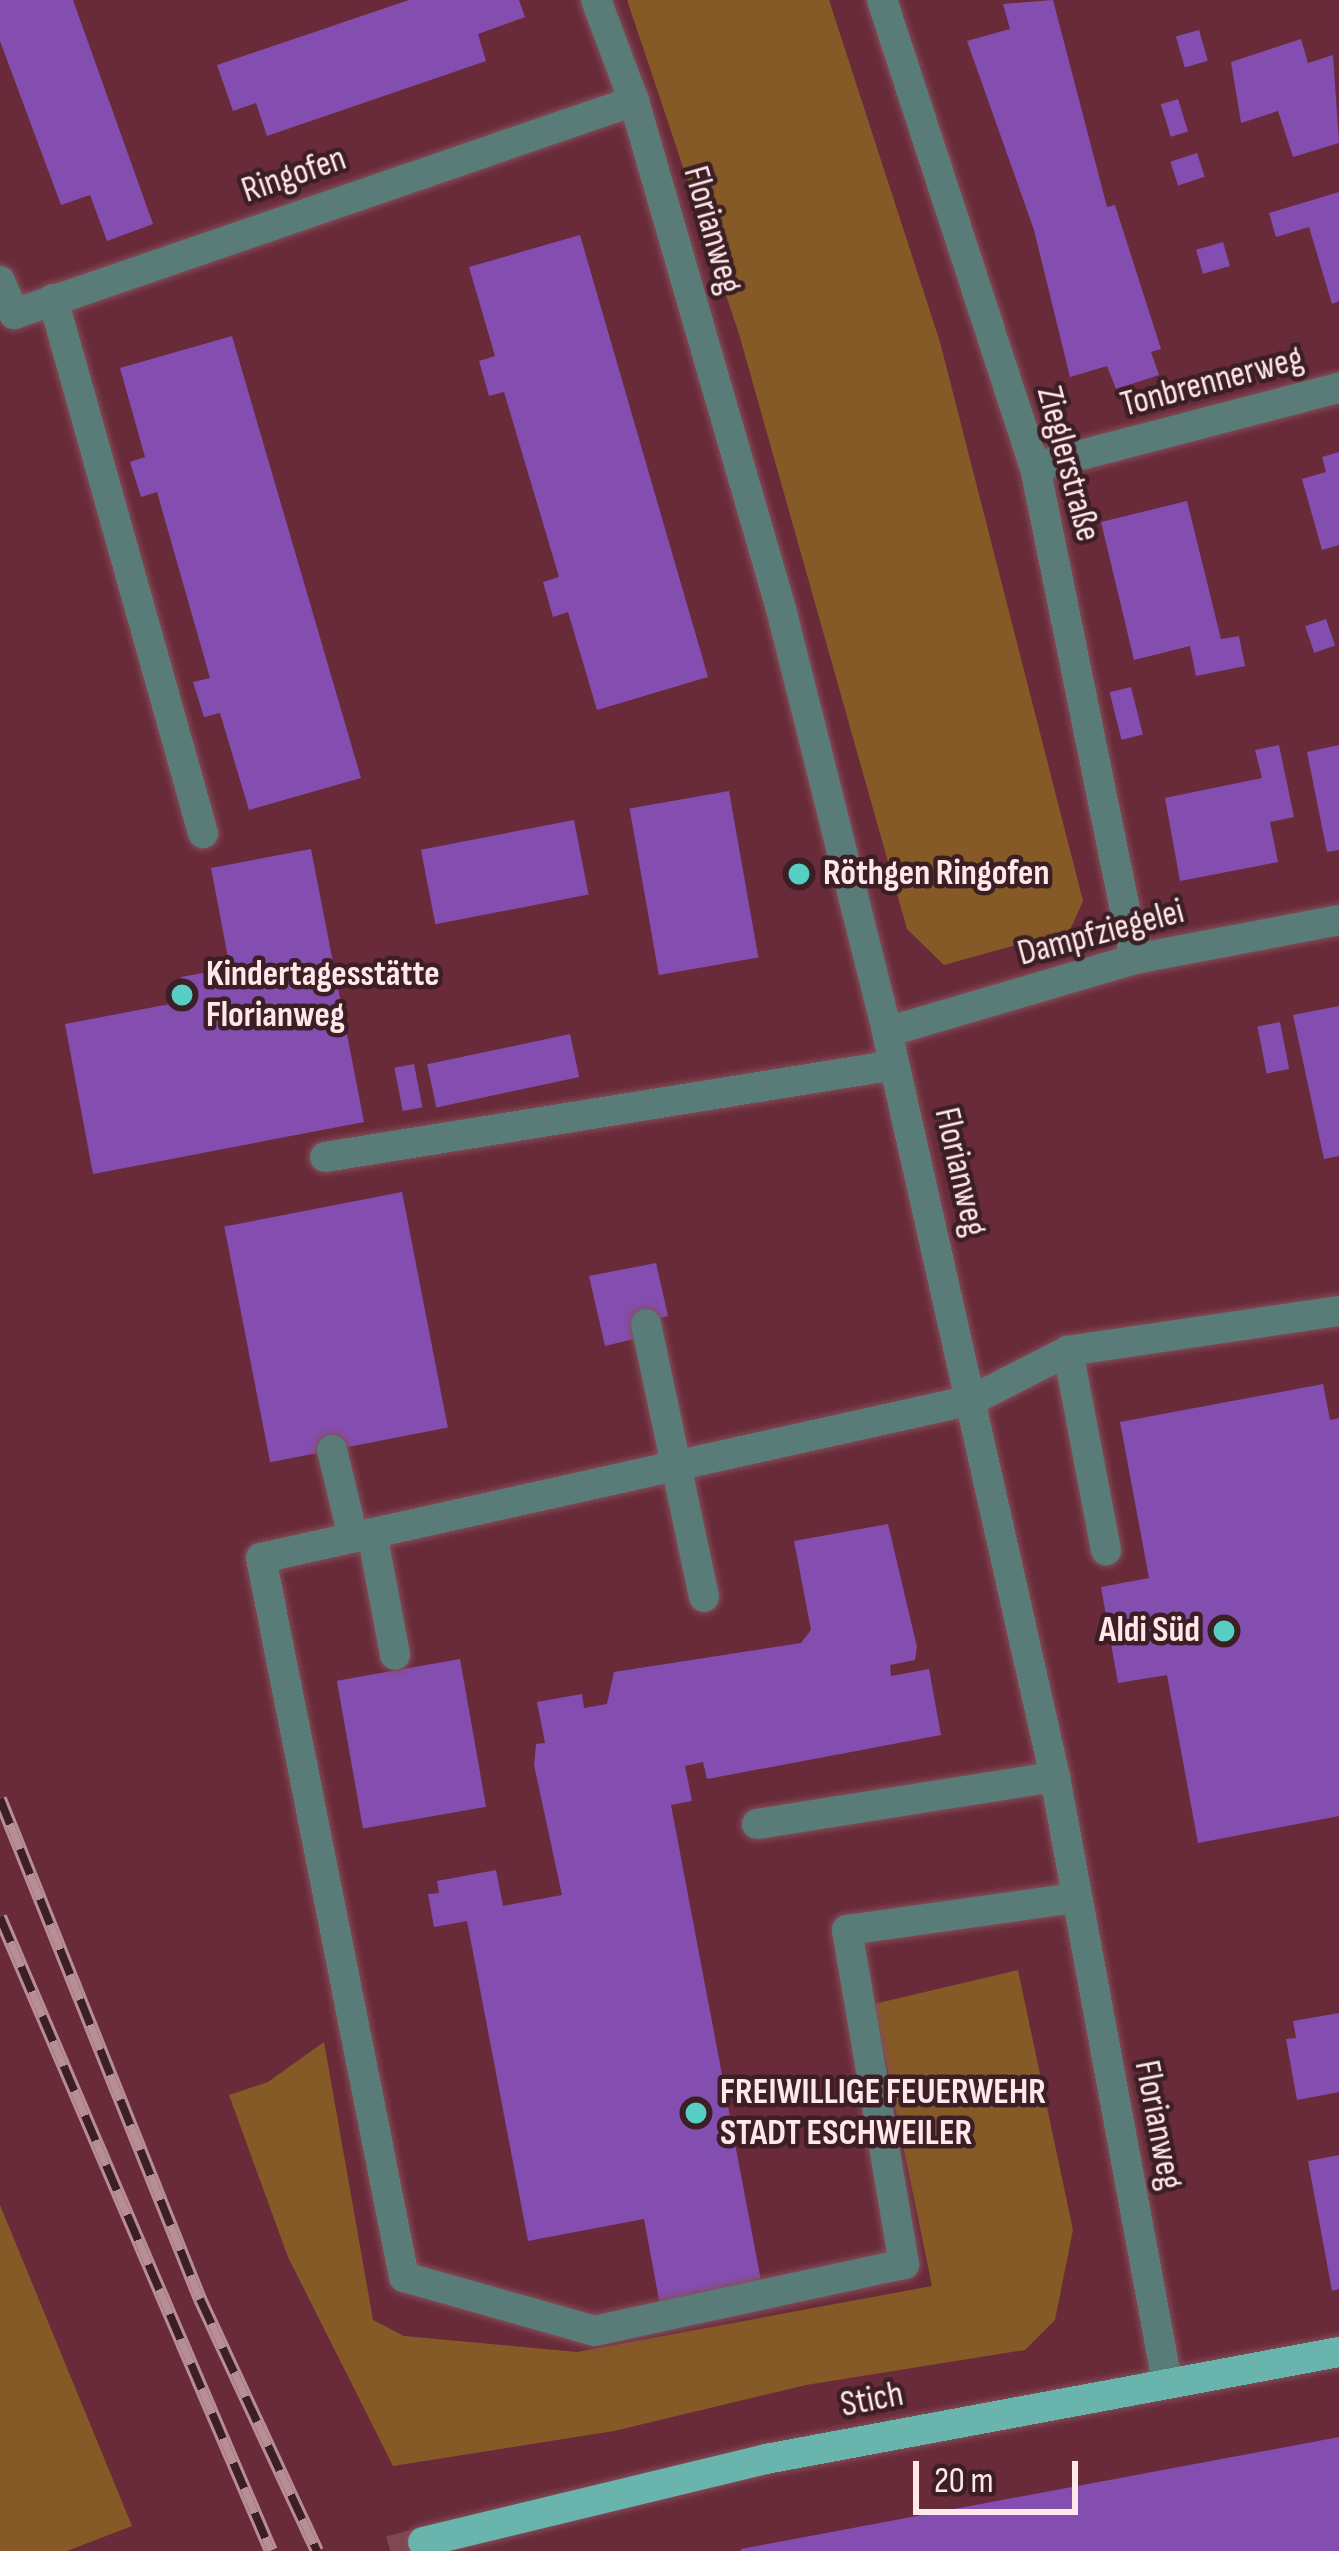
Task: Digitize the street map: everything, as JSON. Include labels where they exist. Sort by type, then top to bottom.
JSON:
[{"type":"main road","name":"Stich","points":[[423,2542],[766,2459],[1339,2352]]},
{"type":"street","name":"Florianweg","points":[[596,0],[634,101],[781,609],[895,1064],[1055,1777],[1167,2382]]},
{"type":"street","name":"Zieglerstraße","points":[[882,0],[1035,467],[1135,959]]},
{"type":"street","name":"Ringofen","points":[[0,281],[14,314],[634,101]]},
{"type":"street","points":[[53,299],[203,833]]},
{"type":"street","name":"Tonbrennerweg","points":[[1035,467],[1339,388]]},
{"type":"street","name":"Dampfziegelei","points":[[887,1032],[1135,959],[1339,920]]},
{"type":"street","points":[[325,1156],[895,1064]]},
{"type":"street","points":[[1075,1898],[847,1930],[904,2264],[595,2332],[404,2277],[260,1558],[972,1400],[1068,1351],[1339,1310]]},
{"type":"street","points":[[646,1324],[704,1597]]},
{"type":"street","points":[[1068,1351],[1106,1550]]},
{"type":"street","points":[[332,1450],[362,1535],[394,1655]]},
{"type":"street","points":[[757,1824],[1055,1777]]},
{"type":"shaded area","points":[[627,0],[829,0],[940,342],[1083,901],[1070,930],[944,965],[907,929],[739,334]]},
{"type":"shaded area","points":[[1018,1970],[1073,2230],[1055,2320],[1025,2350],[806,2385],[614,2431],[393,2466],[288,2257],[229,2095],[268,2082],[324,2042],[373,2320],[404,2336],[577,2352],[932,2286],[874,2004]]},
{"type":"shaded area","points":[[0,2205],[132,2526],[67,2551],[0,2551]]},
{"type":"building","points":[[0,0],[73,0],[153,224],[107,241],[90,195],[61,205],[0,41]]},
{"type":"building","points":[[409,0],[519,0],[525,17],[478,34],[486,61],[267,136],[256,103],[233,111],[217,65]]},
{"type":"building","points":[[1053,0],[1107,207],[1115,205],[1161,349],[1151,352],[1159,375],[1116,389],[1107,366],[1070,377],[1034,230],[967,41],[1010,29],[1003,4]]},
{"type":"building","points":[[1199,30],[1208,61],[1185,67],[1176,37]]},
{"type":"building","points":[[1301,39],[1308,63],[1333,55],[1339,143],[1293,157],[1278,111],[1241,123],[1231,62]]},
{"type":"building","points":[[1178,99],[1188,132],[1171,137],[1161,104]]},
{"type":"building","points":[[1197,153],[1205,177],[1178,185],[1170,162]]},
{"type":"building","points":[[1339,192],[1339,301],[1332,304],[1309,227],[1276,237],[1269,213]]},
{"type":"building","points":[[580,235],[708,677],[597,710],[568,612],[553,617],[543,582],[559,577],[504,392],[489,396],[479,361],[495,356],[469,267]]},
{"type":"building","points":[[1223,242],[1230,266],[1203,274],[1196,250]]},
{"type":"building","points":[[232,336],[361,778],[249,810],[220,713],[204,717],[193,682],[210,678],[157,492],[141,497],[130,462],[145,457],[120,368]]},
{"type":"building","points":[[1339,452],[1339,545],[1322,550],[1302,479],[1326,472],[1322,457]]},
{"type":"building","points":[[1187,501],[1221,639],[1239,636],[1245,666],[1196,676],[1190,646],[1134,660],[1101,522]]},
{"type":"building","points":[[1326,619],[1335,645],[1314,653],[1305,626]]},
{"type":"building","points":[[1131,687],[1143,735],[1122,740],[1110,692]]},
{"type":"building","points":[[1279,745],[1294,817],[1270,822],[1278,862],[1180,881],[1165,798],[1262,778],[1255,750]]},
{"type":"building","points":[[1339,745],[1339,850],[1327,852],[1307,752]]},
{"type":"building","points":[[729,791],[758,957],[659,975],[630,809]]},
{"type":"building","points":[[574,820],[589,895],[435,924],[421,850]]},
{"type":"building","points":[[311,849],[364,1122],[93,1174],[65,1024],[186,1001],[181,977],[230,968],[211,868]]},
{"type":"building","points":[[1339,1006],[1339,1156],[1324,1159],[1293,1015]]},
{"type":"building","points":[[1280,1022],[1289,1069],[1267,1074],[1257,1026]]},
{"type":"building","points":[[570,1034],[579,1077],[436,1107],[427,1064]]},
{"type":"building","points":[[414,1064],[422,1107],[403,1111],[394,1068]]},
{"type":"building","points":[[402,1192],[448,1428],[270,1462],[224,1227]]},
{"type":"building","points":[[656,1263],[668,1316],[639,1323],[642,1337],[605,1346],[589,1276]]},
{"type":"building","name":"Aldi Süd","points":[[1323,1384],[1330,1420],[1339,1418],[1339,1816],[1198,1843],[1167,1675],[1118,1683],[1101,1587],[1149,1578],[1120,1422]]},
{"type":"building","points":[[888,1524],[917,1647],[915,1660],[890,1665],[891,1676],[929,1669],[941,1735],[707,1779],[703,1762],[685,1766],[692,1801],[671,1805],[762,2286],[660,2305],[644,2219],[528,2241],[467,1921],[434,1927],[428,1894],[439,1893],[437,1881],[496,1870],[503,1906],[562,1895],[534,1765],[536,1744],[545,1743],[537,1702],[582,1694],[584,1708],[607,1704],[614,1672],[801,1643],[811,1630],[794,1541]]},
{"type":"building","points":[[460,1659],[486,1807],[363,1828],[337,1681]]},
{"type":"building","points":[[1339,2013],[1339,2092],[1297,2100],[1286,2039],[1296,2038],[1293,2021]]},
{"type":"building","points":[[1339,2155],[1339,2289],[1332,2291],[1308,2161]]},
{"type":"building","points":[[1339,2437],[1339,2551],[741,2551],[741,2549]]},
{"type":"tunnel","points":[[390,2551],[423,2542]]},
{"type":"railway","points":[[0,1799],[200,2299],[317,2551]]},
{"type":"railway","points":[[0,1917],[271,2551]]},
{"type":"place","name":"Röthgen Ringofen","points":[[799,874]]},
{"type":"place","name":"Kindertagesstätte Florianweg","points":[[182,995]]},
{"type":"place","name":"Aldi Süd","points":[[1224,1631]]},
{"type":"place","name":"FREIWILLIGE FEUERWEHR STADT ESCHWEILER","points":[[696,2113]]}]
